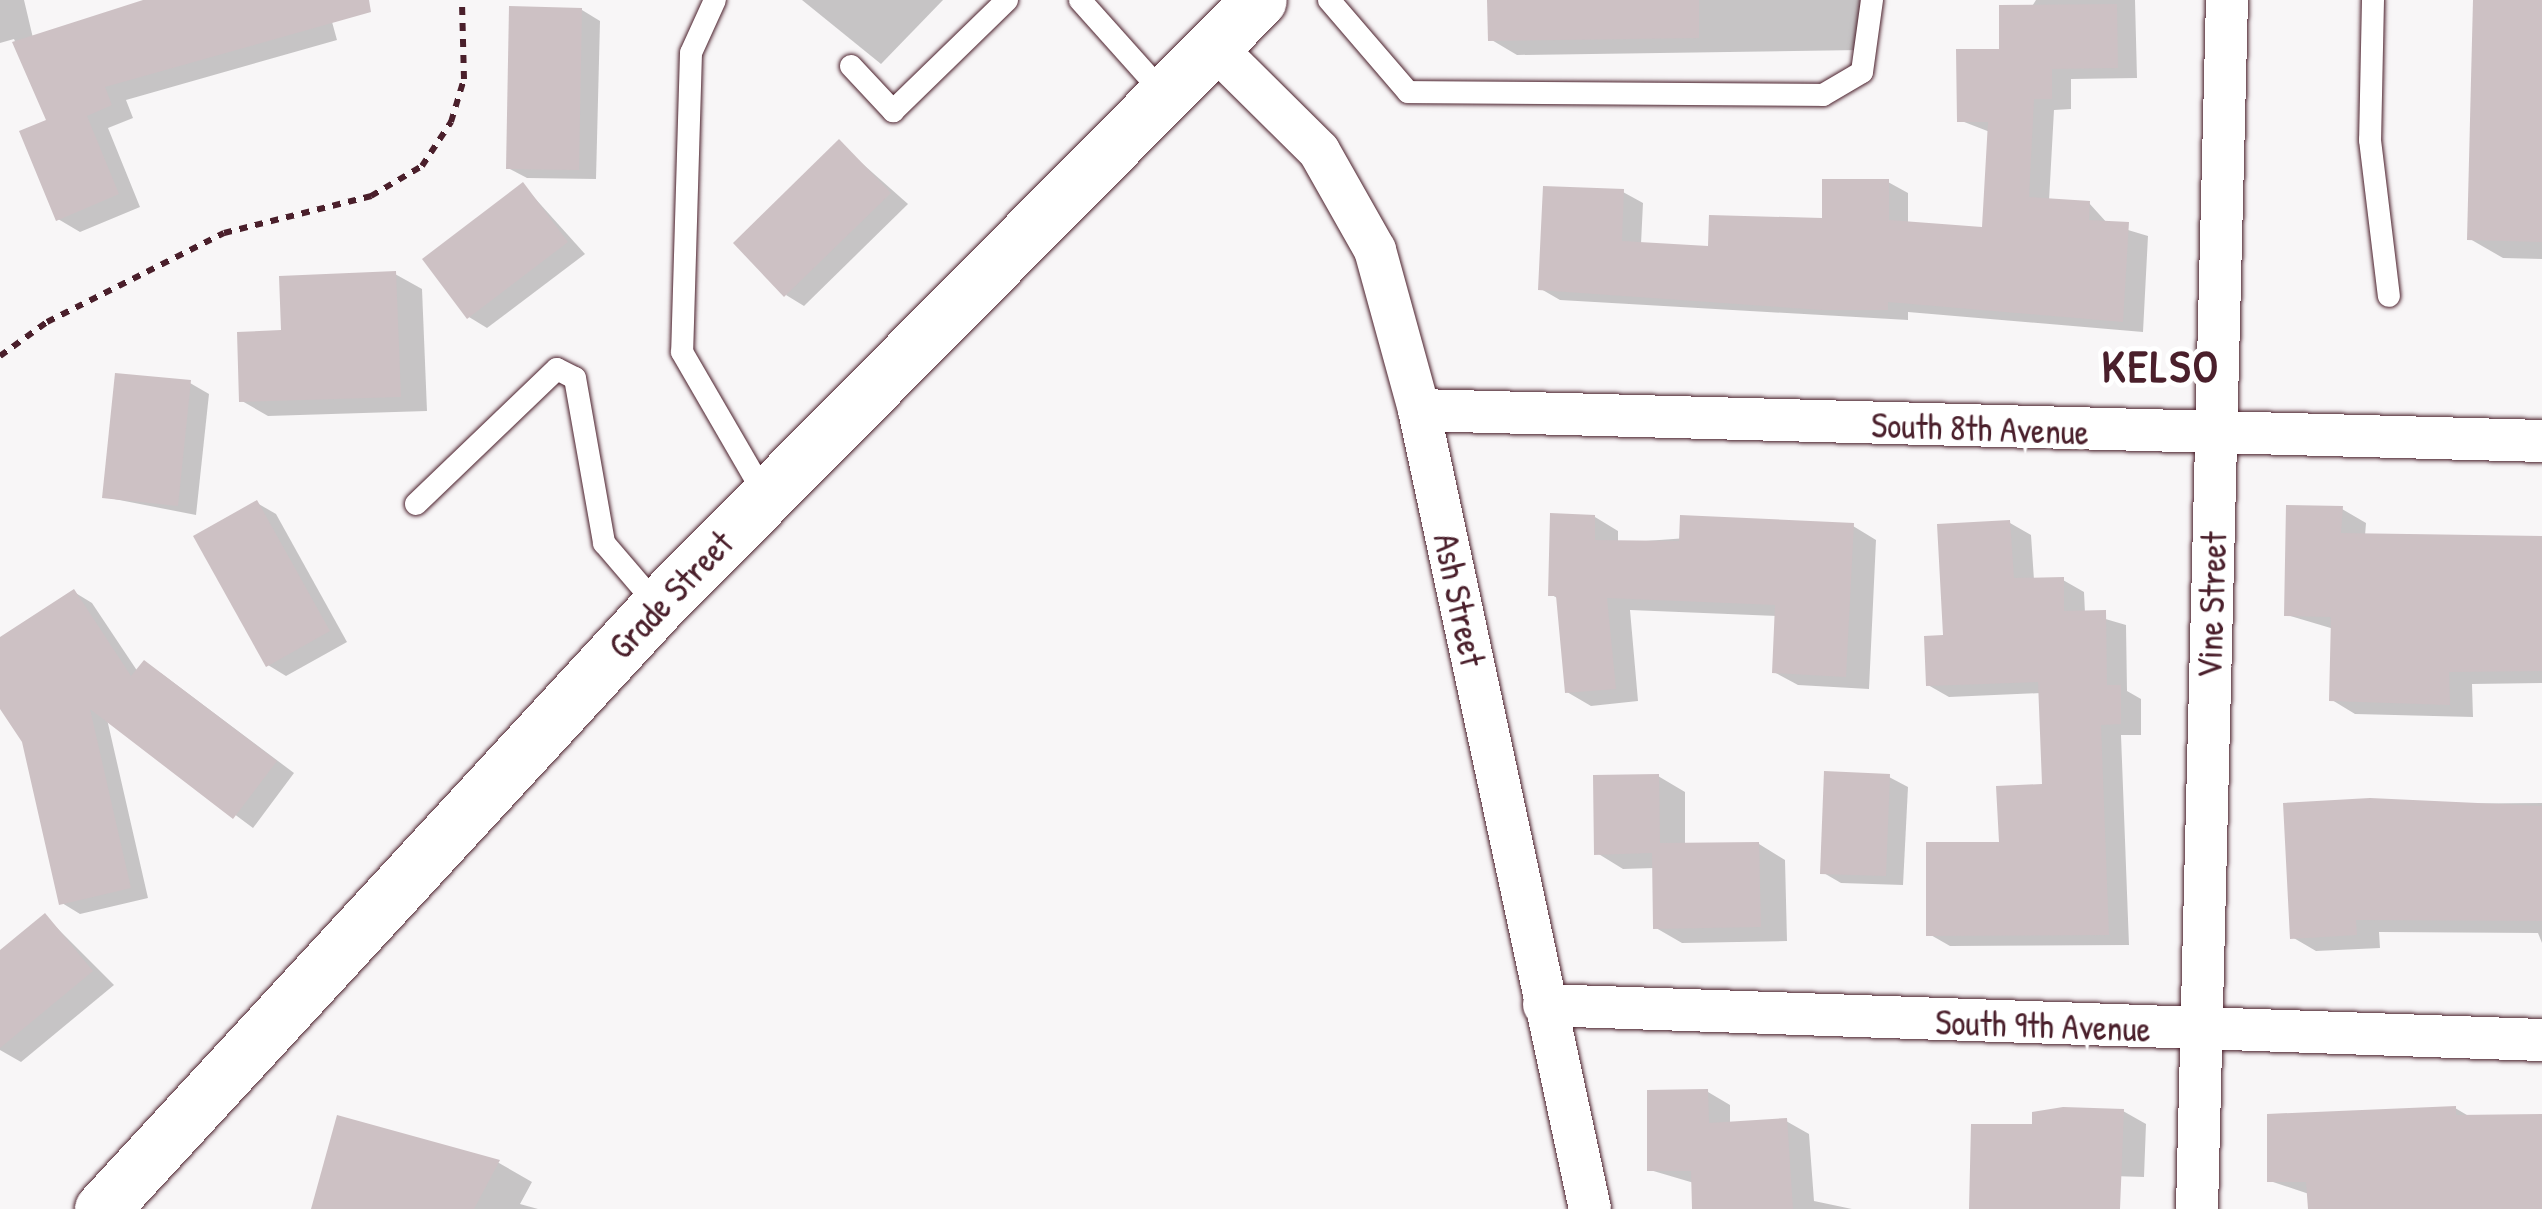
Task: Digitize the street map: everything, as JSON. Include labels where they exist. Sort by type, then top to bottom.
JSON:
[{"type":"main road","name":"Grade Street","points":[[102,1209],[658,606],[1259,0]]},
{"type":"street","name":"Vine Street","points":[[2197,1209],[2227,0]]},
{"type":"street","name":"Ash Street","points":[[1213,46],[1319,151],[1366,234],[1419,410],[1590,1209]]},
{"type":"street","name":"South 8th Avenue","points":[[1419,410],[2217,437],[2542,441]]},
{"type":"street","name":"South 9th Avenue","points":[[1544,1004],[2199,1033],[2542,1040]]},
{"type":"lane","points":[[715,0],[691,52],[682,352],[766,498]]},
{"type":"lane","points":[[851,66],[893,111],[1007,0]]},
{"type":"lane","points":[[1080,0],[1164,94]]},
{"type":"lane","points":[[1329,0],[1408,92],[1804,94],[1824,94],[1862,72],[1872,0]]},
{"type":"lane","points":[[2373,0],[2370,140],[2389,296]]},
{"type":"lane","points":[[416,504],[558,369],[575,378],[604,543],[658,606]]},
{"type":"path","points":[[0,356],[47,322],[224,233],[371,196],[422,166],[451,122],[464,79],[462,0]]},
{"type":"building","points":[[143,0],[369,0],[371,12],[105,87],[112,105],[87,116],[119,194],[56,221],[19,131],[46,120],[12,42]]},
{"type":"building","points":[[1487,0],[1699,0],[1699,38],[1488,41]]},
{"type":"building","points":[[2473,0],[2542,0],[2542,242],[2467,240]]},
{"type":"building","points":[[2117,4],[2118,68],[2052,69],[2052,99],[2034,99],[2029,197],[2090,201],[2089,220],[2129,222],[2123,322],[1888,302],[1888,310],[1822,310],[1538,290],[1543,186],[1624,189],[1622,241],[1708,246],[1709,215],[1822,218],[1822,179],[1889,179],[1889,220],[1982,227],[1988,122],[1957,122],[1956,49],[1999,49],[1999,5]]},
{"type":"building","points":[[509,6],[582,8],[579,170],[506,169]]},
{"type":"building","points":[[839,139],[891,193],[784,297],[733,243]]},
{"type":"building","points":[[523,182],[568,242],[467,319],[422,259]]},
{"type":"building","points":[[396,271],[401,397],[239,402],[237,332],[281,330],[279,276]]},
{"type":"building","points":[[115,373],[191,380],[178,506],[102,498]]},
{"type":"building","points":[[257,500],[330,631],[266,667],[193,536]]},
{"type":"building","points":[[2286,505],[2343,506],[2341,533],[2542,536],[2542,671],[2449,672],[2450,705],[2329,701],[2331,617],[2284,616]]},
{"type":"building","points":[[1550,513],[1595,515],[1595,540],[1679,541],[1680,515],[1854,523],[1846,677],[1772,673],[1775,605],[1607,598],[1616,689],[1565,693],[1556,596],[1548,596]]},
{"type":"building","points":[[2010,520],[2014,578],[2064,577],[2064,611],[2106,610],[2107,685],[2121,685],[2121,724],[2101,725],[2109,935],[1926,936],[1926,842],[1999,842],[1996,786],[2042,784],[2038,682],[1926,686],[1924,636],[1943,635],[1937,524]]},
{"type":"building","points":[[74,589],[131,676],[144,660],[277,761],[233,819],[90,709],[131,888],[59,905],[22,742],[0,709],[0,637]]},
{"type":"building","points":[[1824,771],[1890,774],[1886,876],[1820,874]]},
{"type":"building","points":[[1659,774],[1660,843],[1759,842],[1761,927],[1653,929],[1652,853],[1594,855],[1593,775]]},
{"type":"building","points":[[2370,798],[2542,806],[2542,921],[2356,920],[2357,935],[2290,939],[2283,803]]},
{"type":"building","points":[[45,913],[93,971],[0,1048],[0,950]]},
{"type":"building","points":[[1708,1089],[1709,1123],[1787,1118],[1793,1209],[1692,1209],[1691,1171],[1647,1171],[1647,1090]]},
{"type":"building","points":[[2456,1106],[2456,1115],[2542,1114],[2542,1209],[2308,1209],[2306,1182],[2267,1182],[2267,1114]]},
{"type":"building","points":[[2063,1107],[2124,1109],[2120,1209],[1969,1209],[1971,1124],[2032,1124],[2032,1112]]},
{"type":"building","points":[[337,1115],[500,1160],[474,1209],[311,1209]]},
{"type":"district","name":"KELSO","points":[[2161,366]]}]
